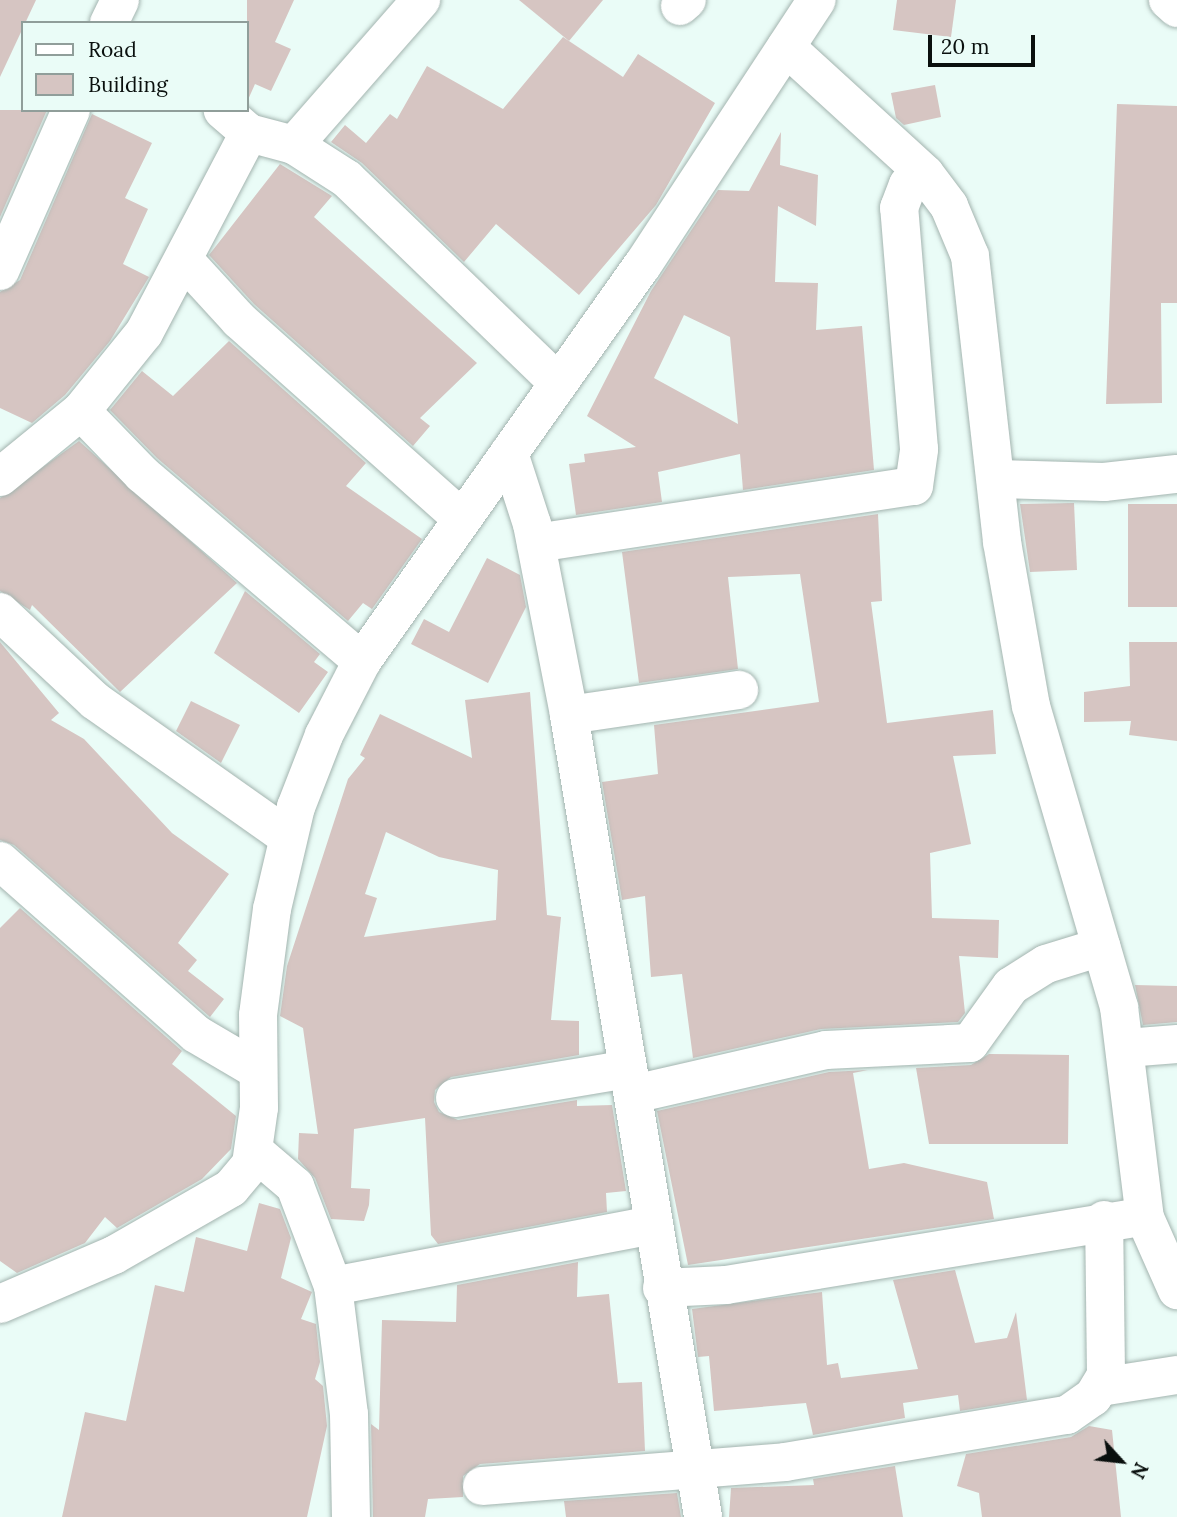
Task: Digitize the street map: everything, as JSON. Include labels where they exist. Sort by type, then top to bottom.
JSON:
[{"type":"street","points":[[110,21],[120,0]]},
{"type":"street","points":[[294,145],[421,0]]},
{"type":"street","points":[[0,1304],[114,1255],[231,1188],[254,1151],[264,968],[288,837],[307,772],[362,661],[461,517],[509,453],[817,0]]},
{"type":"street","points":[[1168,0],[1177,8]]},
{"type":"street","points":[[786,47],[925,174],[949,206],[970,256],[998,479],[1006,567],[1031,706],[1101,947],[1126,1048],[1145,1218],[1177,1290]]},
{"type":"street","points":[[0,271],[70,112]]},
{"type":"street","points":[[0,477],[81,411],[144,333],[185,261],[236,122],[294,145],[347,179],[397,223],[557,382]]},
{"type":"street","points":[[536,543],[914,486],[919,449],[899,208],[908,185],[925,174]]},
{"type":"street","points":[[185,261],[239,320],[461,517]]},
{"type":"street","points":[[81,411],[160,490],[362,661]]},
{"type":"street","points":[[509,453],[536,543],[569,715],[631,1082],[662,1288],[703,1517]]},
{"type":"street","points":[[998,479],[1104,482],[1177,474]]},
{"type":"street","points":[[0,612],[95,701],[288,837]]},
{"type":"street","points":[[569,715],[739,690]]},
{"type":"street","points":[[0,861],[196,1034],[257,1070]]},
{"type":"street","points":[[455,1098],[631,1082],[826,1050],[970,1042],[1011,986],[1046,964],[1101,947]]},
{"type":"street","points":[[1126,1048],[1177,1044]]},
{"type":"street","points":[[254,1151],[295,1186],[333,1286],[349,1414],[351,1517]]},
{"type":"street","points":[[662,1288],[726,1285],[1104,1220],[1145,1218]]},
{"type":"street","points":[[482,1486],[694,1471],[1067,1415],[1100,1387],[1107,1368],[1104,1220]]},
{"type":"street","points":[[333,1286],[654,1225]]},
{"type":"street","points":[[1100,1387],[1177,1375]]},
{"type":"building","points":[[0,0],[36,0],[26,21],[21,21],[21,32],[0,77]]},
{"type":"building","points":[[247,0],[294,0],[275,42],[291,49],[271,91],[255,84],[248,100],[248,21]]},
{"type":"building","points":[[519,0],[603,0],[569,41]]},
{"type":"building","points":[[897,0],[956,0],[951,37],[893,30]]},
{"type":"building","points":[[563,37],[623,77],[638,54],[715,103],[656,205],[579,295],[496,224],[464,262],[362,163],[331,142],[345,125],[366,143],[390,114],[397,119],[427,66],[503,109]]},
{"type":"building","points":[[935,85],[941,117],[904,125],[896,118],[891,93]]},
{"type":"building","points":[[1117,104],[1177,106],[1177,303],[1161,303],[1162,403],[1106,404]]},
{"type":"building","points":[[0,110],[46,112],[0,217]]},
{"type":"building","points":[[92,114],[152,143],[125,198],[148,209],[123,264],[149,277],[110,341],[65,395],[32,423],[0,408],[0,292],[20,280]]},
{"type":"building","points":[[781,132],[780,165],[818,175],[816,226],[778,206],[775,282],[818,283],[816,330],[862,326],[874,470],[743,490],[740,454],[658,472],[662,502],[576,515],[569,464],[585,462],[584,454],[636,447],[587,416],[651,291],[718,190],[749,191]],"holes":[[[684,315],[730,337],[738,424],[654,378]]]},
{"type":"building","points":[[280,164],[332,196],[314,217],[477,363],[420,418],[430,426],[413,446],[254,304],[209,255]]},
{"type":"building","points":[[229,341],[366,463],[346,486],[422,539],[372,609],[363,603],[348,621],[157,458],[110,410],[142,371],[173,396]]},
{"type":"building","points":[[79,441],[237,583],[120,692],[32,605],[30,610],[0,591],[0,498]]},
{"type":"building","points":[[1074,503],[1077,570],[1030,572],[1020,504]]},
{"type":"building","points":[[1128,504],[1177,504],[1177,607],[1128,607]]},
{"type":"building","points":[[878,514],[882,601],[871,602],[887,723],[993,710],[996,754],[953,756],[971,844],[930,853],[932,918],[999,920],[998,958],[959,956],[965,1013],[958,1022],[821,1029],[693,1058],[682,974],[651,977],[645,896],[622,900],[602,782],[658,774],[654,725],[819,702],[800,574],[728,577],[738,669],[639,683],[622,552]]},
{"type":"building","points":[[487,558],[520,575],[526,607],[488,683],[411,644],[424,619],[449,632]]},
{"type":"building","points":[[245,591],[320,654],[314,662],[328,672],[299,713],[214,653]]},
{"type":"building","points":[[0,642],[59,713],[51,720],[84,739],[172,833],[229,874],[178,943],[197,960],[188,971],[224,999],[210,1017],[14,845],[0,840]]},
{"type":"building","points":[[1129,642],[1177,642],[1177,741],[1129,735],[1131,721],[1084,722],[1084,692],[1130,686]]},
{"type":"building","points":[[530,692],[547,915],[561,917],[551,1020],[579,1021],[579,1055],[451,1077],[435,1090],[434,1102],[439,1112],[458,1120],[577,1100],[577,1106],[612,1105],[626,1191],[606,1193],[607,1212],[438,1244],[431,1235],[425,1118],[354,1129],[351,1188],[370,1189],[369,1205],[364,1221],[331,1219],[315,1178],[298,1159],[299,1133],[318,1134],[303,1028],[280,1016],[287,966],[348,779],[365,758],[360,755],[380,714],[472,758],[465,700]],"holes":[[[386,832],[439,857],[498,870],[496,920],[364,937],[377,898],[365,894]]]},
{"type":"building","points":[[191,701],[240,725],[221,763],[176,731]]},
{"type":"building","points":[[20,908],[182,1051],[172,1064],[236,1116],[231,1149],[202,1179],[117,1228],[105,1217],[85,1243],[17,1273],[0,1261],[0,928]]},
{"type":"building","points":[[1135,985],[1177,986],[1177,1022],[1143,1025]]},
{"type":"building","points":[[989,1054],[1069,1055],[1068,1144],[929,1144],[916,1068],[971,1065]]},
{"type":"building","points":[[868,1070],[853,1073],[869,1169],[904,1163],[987,1182],[994,1219],[688,1265],[657,1111],[829,1072]]},
{"type":"building","points":[[259,1203],[280,1209],[291,1238],[281,1278],[312,1292],[301,1319],[316,1324],[320,1362],[315,1379],[323,1386],[327,1426],[307,1517],[62,1517],[85,1412],[126,1421],[155,1285],[184,1292],[196,1237],[247,1251]]},
{"type":"building","points":[[578,1262],[577,1297],[609,1294],[618,1383],[642,1382],[645,1451],[480,1464],[463,1476],[463,1497],[428,1499],[425,1517],[373,1517],[371,1424],[379,1430],[382,1320],[456,1322],[457,1285]]},
{"type":"building","points":[[955,1270],[975,1343],[1007,1338],[1016,1312],[1027,1400],[960,1411],[958,1395],[903,1403],[905,1418],[813,1435],[806,1403],[714,1411],[709,1356],[698,1357],[692,1309],[822,1292],[827,1365],[838,1363],[841,1378],[918,1369],[893,1280]]},
{"type":"building","points":[[1089,1426],[1112,1430],[1121,1517],[982,1517],[979,1493],[957,1486],[966,1454],[1071,1437]]},
{"type":"building","points":[[895,1466],[903,1517],[729,1517],[731,1488],[814,1485],[813,1479]]},
{"type":"building","points":[[677,1493],[681,1517],[566,1517],[564,1501]]}]
